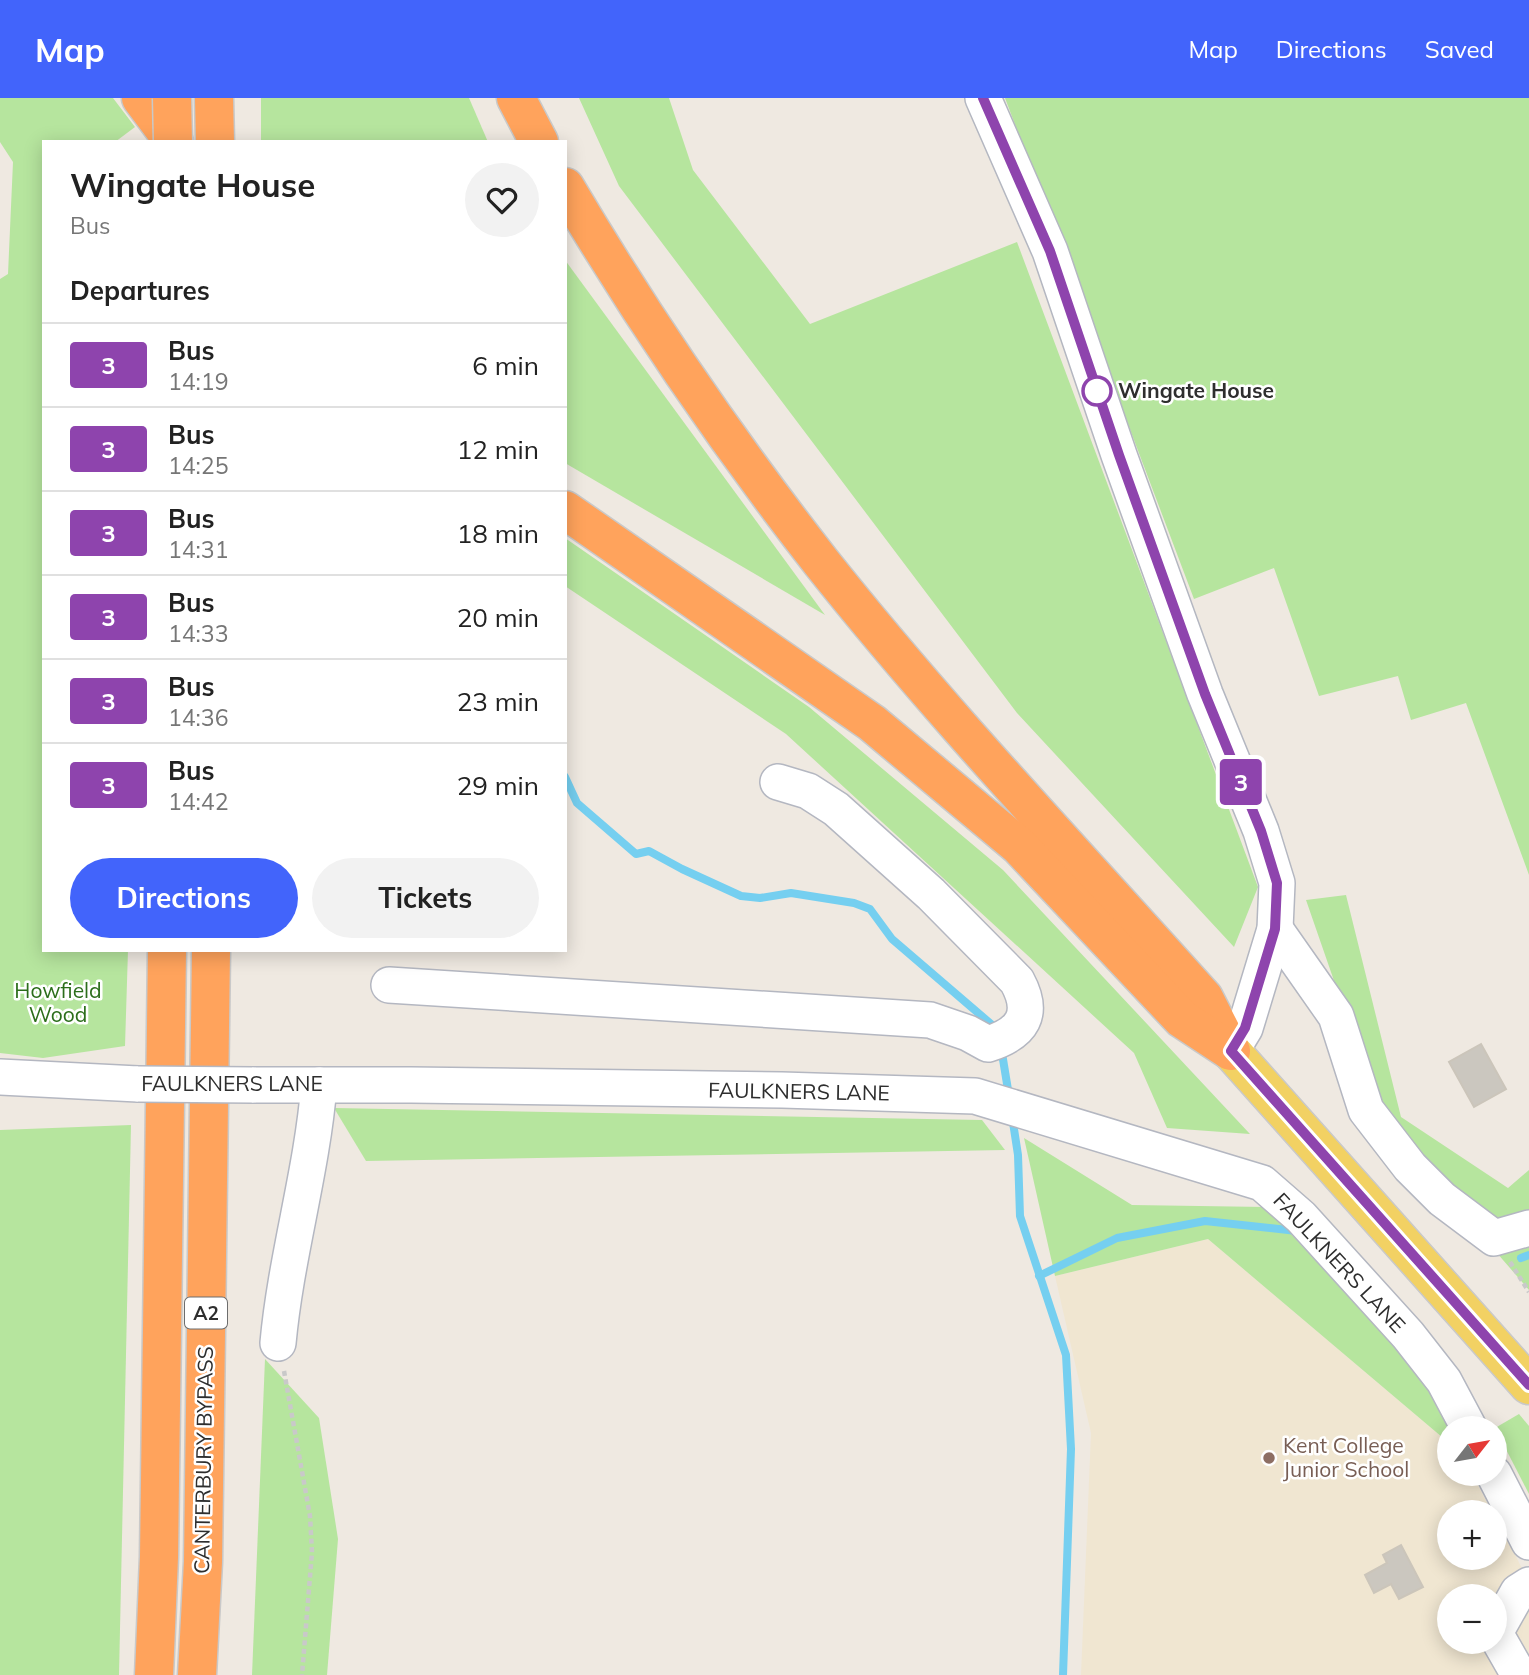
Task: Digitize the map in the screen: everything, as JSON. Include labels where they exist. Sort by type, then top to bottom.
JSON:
[{"type":"highway","points":[[141,98],[172,140]]},
{"type":"highway","points":[[172,98],[173,140]]},
{"type":"highway","points":[[214,98],[215,140]]},
{"type":"highway","points":[[516,98],[537,140]]},
{"type":"highway","points":[[567,190],[617,274],[711,413],[814,552],[949,715],[1204,998],[1231,1051]]},
{"type":"highway","points":[[567,511],[872,723],[916,758],[1019,846],[1182,1019],[1231,1051]]},
{"type":"highway","name":"CANTERBURY BYPASS","points":[[153,1675],[159,1557],[167,952]]},
{"type":"highway","name":"CANTERBURY BYPASS","points":[[198,1675],[211,952]]},
{"type":"main road","points":[[1231,1051],[1529,1384]]},
{"type":"street","points":[[983,98],[1050,251],[1119,455],[1201,681],[1261,831],[1277,883],[1275,929],[1245,1028],[1231,1051]]},
{"type":"street","points":[[389,985],[930,1020],[995,1042],[1014,1033],[1025,1012],[1025,996],[1017,981],[931,894],[836,809],[808,791],[778,782]]},
{"type":"street","points":[[1275,929],[1336,1016],[1366,1110],[1410,1167],[1442,1199],[1494,1238],[1529,1228]]},
{"type":"street","points":[[984,1099],[995,1042]]},
{"type":"street","name":"FAULKNERS LANE","points":[[0,1077],[138,1084],[782,1090],[984,1099],[1262,1183],[1301,1217],[1408,1335],[1444,1381],[1463,1416]]},
{"type":"street","points":[[278,1343],[283,1293],[315,1129],[319,1085]]},
{"type":"street","points":[[1500,1486],[1529,1542]]},
{"type":"street","points":[[1519,1675],[1495,1633],[1518,1592],[1529,1585]]},
{"type":"path","points":[[278,1343],[311,1528],[309,1602],[302,1675]]},
{"type":"shaded area","name":"Kent College Junior School","points":[[1208,1239],[1437,1433],[1437,1486],[1478,1486],[1486,1500],[1437,1500],[1437,1570],[1507,1570],[1507,1539],[1529,1582],[1529,1675],[1081,1675],[1091,1433],[1055,1276]]},
{"type":"green space","name":"Howfield Wood","points":[[0,98],[113,98],[135,127],[118,140],[42,140],[42,952],[128,952],[125,1046],[43,1058],[0,1053],[0,279],[8,274],[13,162],[0,142]]},
{"type":"green space","points":[[261,98],[469,98],[487,140],[261,140]]},
{"type":"green space","points":[[579,98],[669,98],[693,170],[810,324],[1017,242],[1258,887],[1234,947],[1017,713],[619,186]]},
{"type":"green space","points":[[1005,98],[1529,98],[1529,875],[1466,703],[1411,720],[1398,676],[1319,696],[1274,568],[1194,599]]},
{"type":"green space","points":[[567,263],[825,615],[567,464]]},
{"type":"green space","points":[[567,539],[809,707],[1003,870],[1250,1134],[1167,1128],[1134,1053],[786,734],[567,587]]},
{"type":"green space","points":[[1346,895],[1401,1117],[1508,1188],[1529,1170],[1529,1290],[1379,1117],[1306,900]]},
{"type":"green space","points":[[334,1108],[982,1120],[1005,1150],[366,1161]]},
{"type":"green space","points":[[131,1125],[119,1675],[0,1675],[0,1130]]},
{"type":"green space","points":[[1024,1138],[1132,1205],[1266,1207],[1428,1381],[1444,1416],[1437,1416],[1437,1433],[1208,1239],[1055,1276]]},
{"type":"green space","points":[[265,1359],[319,1418],[338,1539],[327,1675],[252,1675]]},
{"type":"green space","points":[[1519,1414],[1529,1426],[1529,1494],[1507,1451],[1507,1421]]},
{"type":"building","points":[[1481,1044],[1506,1089],[1474,1107],[1449,1062]]},
{"type":"building","points":[[1401,1545],[1423,1587],[1399,1599],[1391,1584],[1374,1593],[1365,1575],[1387,1563],[1383,1555]]},
{"type":"waterway","points":[[567,781],[577,803],[636,854],[649,851],[741,896],[760,898],[791,893],[854,903],[870,909],[892,939],[998,1030]]},
{"type":"waterway","points":[[1001,1047],[1009,1096]]},
{"type":"waterway","points":[[1012,1116],[1018,1155],[1020,1216],[1066,1355],[1071,1449],[1063,1675]]},
{"type":"waterway","points":[[1039,1276],[1117,1238],[1205,1221],[1297,1231]]},
{"type":"waterway","points":[[1521,1258],[1529,1255]]},
{"type":"bus line","name":"3","points":[[983,98],[1050,251],[1119,455],[1205,694],[1261,831],[1277,883],[1275,929],[1255,1001],[1245,1028],[1231,1051],[1529,1385]]},
{"type":"place","name":"Wingate House","points":[[1097,391]]},
{"type":"place","name":"Kent College Junior School","points":[[1269,1458]]}]
